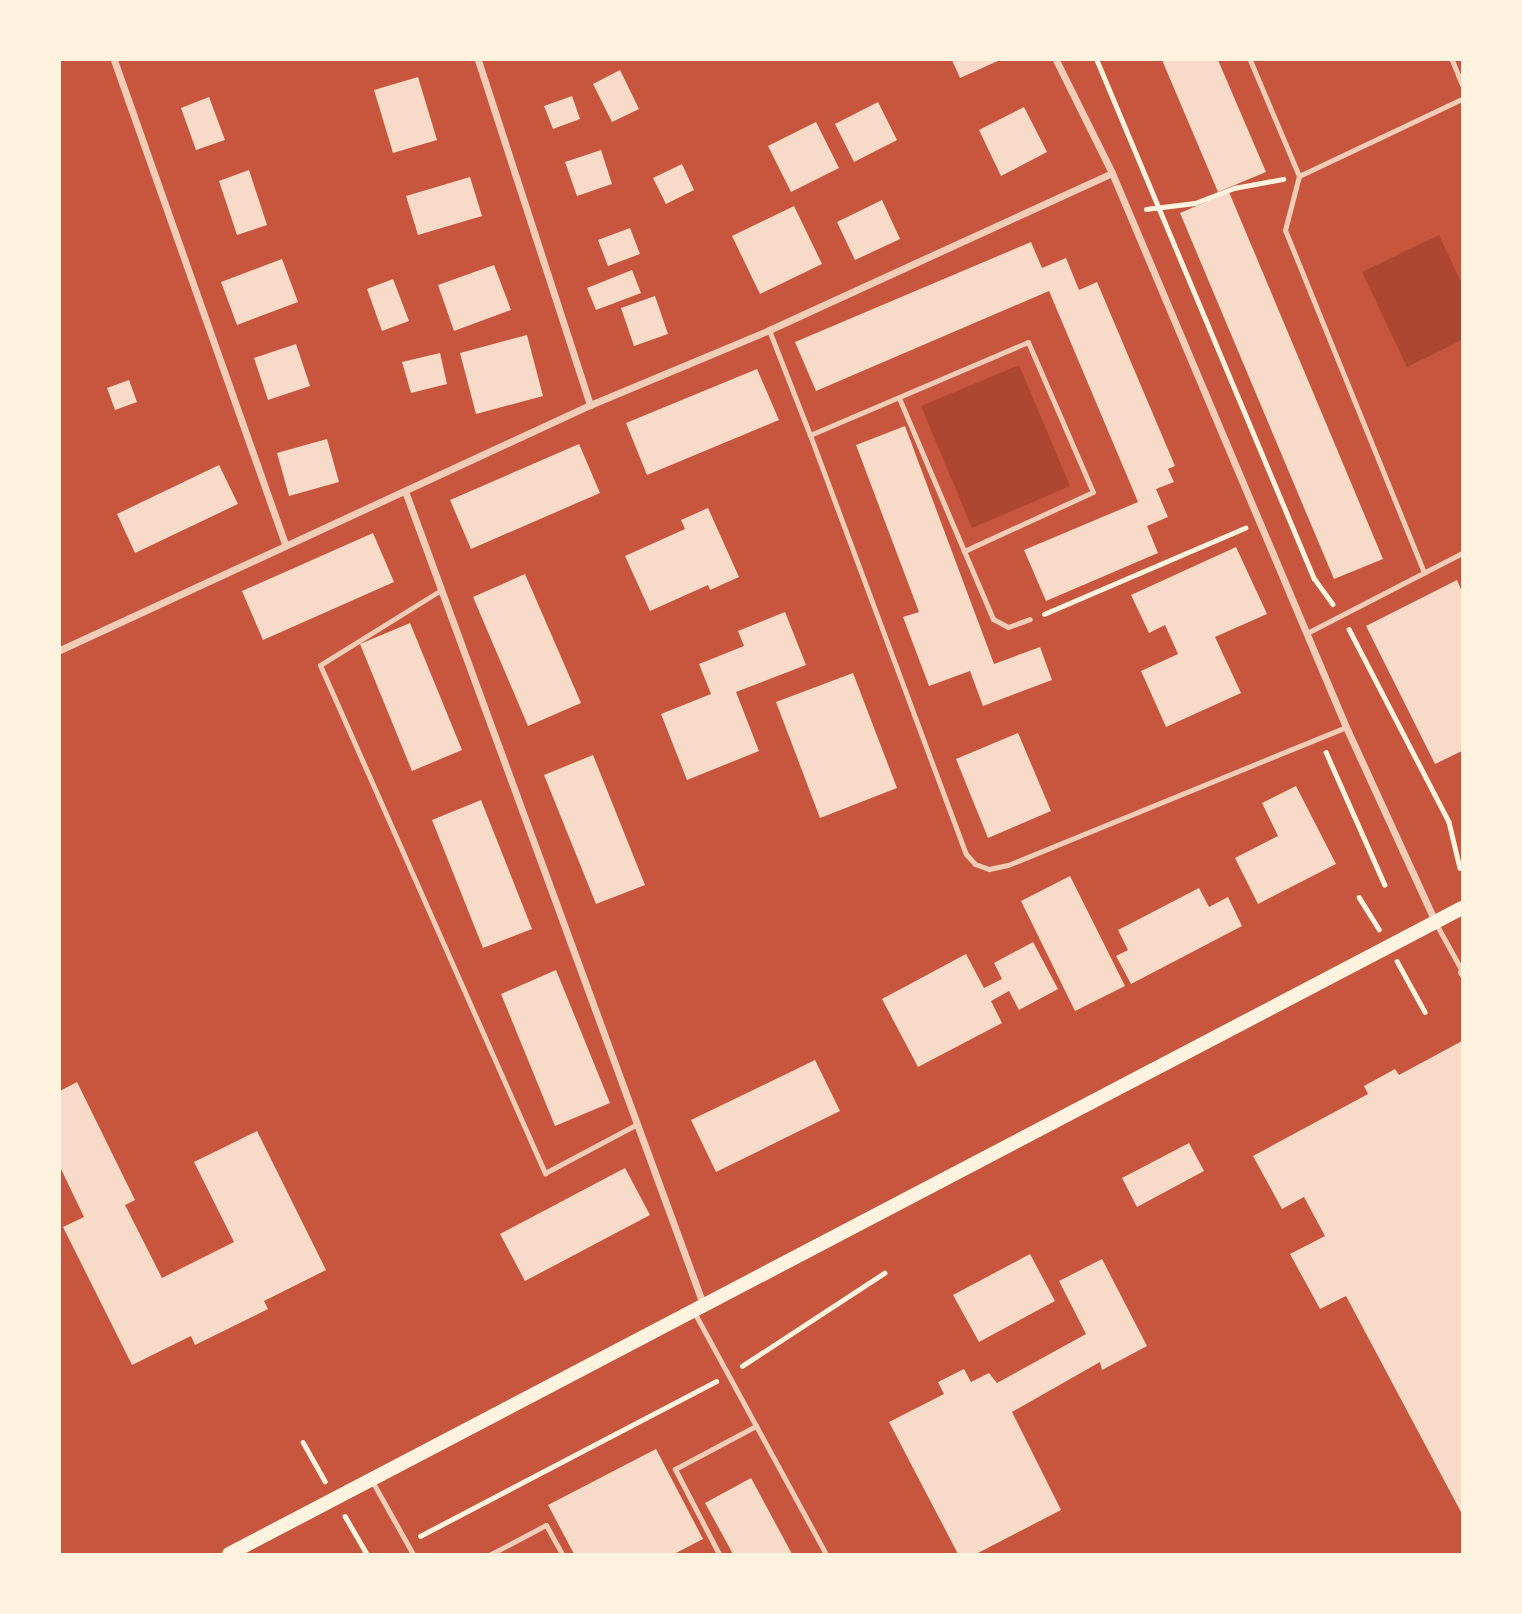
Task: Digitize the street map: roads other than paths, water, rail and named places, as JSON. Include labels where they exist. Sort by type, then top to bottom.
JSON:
[{"type":"main road","points":[[229,1555],[370,1477],[1462,908]]},
{"type":"street","points":[[114,60],[285,544]]},
{"type":"street","points":[[478,60],[590,405]]},
{"type":"street","points":[[1056,60],[1112,173],[1346,727],[1436,922]]},
{"type":"street","points":[[60,650],[590,405],[769,330],[1112,173]]},
{"type":"street","points":[[405,491],[637,1124],[698,1306]]},
{"type":"lane","points":[[1250,60],[1299,176],[1284,230],[1424,573]]},
{"type":"lane","points":[[1452,60],[1462,85]]},
{"type":"lane","points":[[1299,176],[1462,99]]},
{"type":"lane","points":[[769,330],[966,854],[975,864],[989,869],[1008,865],[1346,727]]},
{"type":"lane","points":[[810,435],[1028,342],[1093,492],[964,551]]},
{"type":"lane","points":[[899,398],[993,619],[1007,627],[1030,620]]},
{"type":"lane","points":[[1307,633],[1462,553]]},
{"type":"lane","points":[[441,590],[320,665],[545,1174],[637,1124]]},
{"type":"lane","points":[[1436,922],[1462,972]]},
{"type":"lane","points":[[698,1306],[728,1374],[826,1555]]},
{"type":"lane","points":[[719,1555],[675,1469],[756,1426]]},
{"type":"lane","points":[[370,1477],[413,1555]]},
{"type":"lane","points":[[491,1555],[546,1525],[562,1555]]}]
